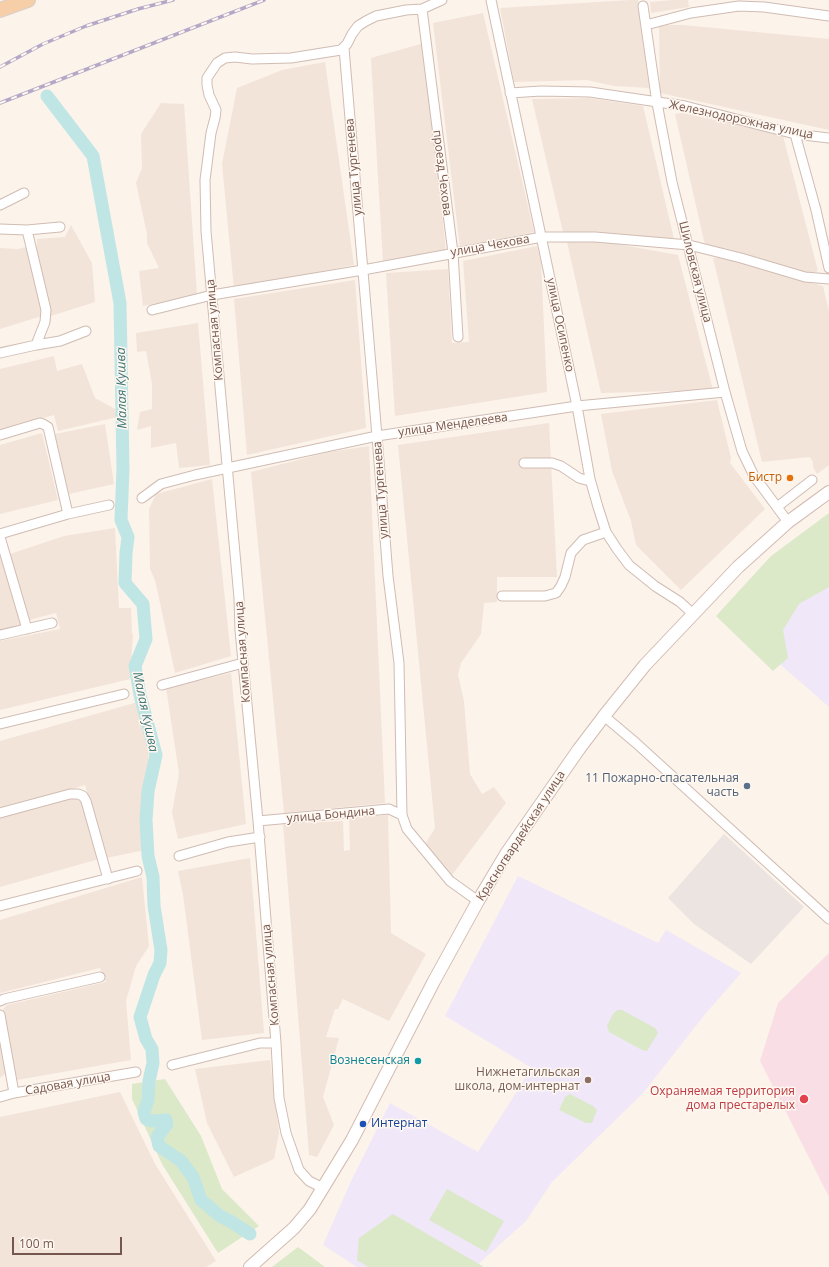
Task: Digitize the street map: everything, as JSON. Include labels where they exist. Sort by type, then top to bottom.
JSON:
[{"type":"main road","points":[[0,10],[28,0]]},
{"type":"main road","name":"Красногвардейская улица","points":[[250,1267],[294,1228],[310,1209],[352,1140],[430,987],[478,901],[511,848],[579,749],[645,665],[738,567],[788,522],[829,492]]},
{"type":"street","points":[[344,48],[358,26],[376,16],[399,11],[422,9],[442,0]]},
{"type":"street","name":"улица Осипенко","points":[[491,0],[577,406],[590,479],[606,532],[629,565],[655,586],[680,602],[693,614]]},
{"type":"street","name":"Шиловская улица","points":[[643,6],[657,102],[672,182],[725,392],[742,451],[754,476],[788,522]]},
{"type":"street","points":[[646,25],[691,13],[739,6],[764,7],[829,16]]},
{"type":"street","name":"проезд Чехова","points":[[422,9],[452,253],[458,338]]},
{"type":"street","name":"Компасная улица","points":[[323,1188],[308,1181],[302,1176],[295,1161],[282,1115],[279,1098],[260,837],[240,630],[239,598],[228,468],[206,231],[205,180],[211,133],[216,110],[209,95],[207,78],[217,63],[226,58],[291,58],[336,52],[344,48]]},
{"type":"street","name":"улица Тургенева","points":[[344,48],[346,84],[364,270],[388,576],[399,663],[402,815],[407,829],[450,881],[478,901]]},
{"type":"street","name":"Железнодорожная улица","points":[[510,93],[541,91],[590,92],[685,106],[795,134],[829,138]]},
{"type":"street","points":[[795,134],[816,210],[829,268]]},
{"type":"street","points":[[0,205],[24,193]]},
{"type":"street","points":[[0,229],[26,230],[60,227]]},
{"type":"street","points":[[26,230],[46,310],[44,322],[36,345]]},
{"type":"street","name":"улица Чехова","points":[[152,310],[212,295],[364,270],[542,237],[595,237],[688,245],[741,258],[805,277],[829,279]]},
{"type":"street","points":[[0,352],[60,341],[86,331]]},
{"type":"street","name":"улица Менделеева","points":[[142,498],[161,484],[377,436],[577,406],[725,392]]},
{"type":"street","points":[[0,434],[40,423],[48,427],[68,514]]},
{"type":"street","points":[[524,464],[552,463],[561,466],[579,478],[586,480],[590,479]]},
{"type":"street","points":[[777,507],[812,480]]},
{"type":"street","points":[[27,629],[0,535],[68,514],[109,505]]},
{"type":"street","points":[[502,596],[545,596],[556,593],[565,577],[571,552],[583,540],[606,532]]},
{"type":"street","points":[[0,635],[52,623]]},
{"type":"street","points":[[162,685],[243,663]]},
{"type":"street","points":[[0,724],[124,694]]},
{"type":"street","points":[[604,716],[636,743],[829,919]]},
{"type":"street","points":[[0,813],[70,794],[78,794],[83,796],[86,801],[108,879]]},
{"type":"street","name":"улица Бондина","points":[[258,821],[389,809],[402,815]]},
{"type":"street","points":[[179,856],[228,842],[260,837]]},
{"type":"street","points":[[0,906],[137,871]]},
{"type":"street","points":[[0,1002],[4,999],[100,977]]},
{"type":"street","points":[[0,1015],[14,1093]]},
{"type":"street","points":[[172,1065],[260,1043],[276,1043]]},
{"type":"street","name":"Садовая улица","points":[[0,1097],[14,1093],[136,1072]]},
{"type":"shaded area","points":[[638,0],[649,88],[614,86],[587,80],[514,82],[500,8]]},
{"type":"shaded area","points":[[688,0],[689,7],[651,13],[650,2]]},
{"type":"shaded area","points":[[483,13],[534,232],[460,248],[433,23]]},
{"type":"shaded area","points":[[659,25],[683,25],[829,39],[829,130],[660,93]]},
{"type":"shaded area","points":[[424,43],[446,251],[383,263],[371,58]]},
{"type":"shaded area","points":[[325,62],[354,265],[234,289],[222,164],[237,88],[282,70]]},
{"type":"shaded area","points":[[589,98],[643,106],[674,239],[563,232],[532,99]]},
{"type":"shaded area","points":[[161,103],[184,104],[197,295],[143,306],[139,271],[159,268],[147,243],[147,234],[136,183],[142,168],[141,134]]},
{"type":"shaded area","points":[[683,113],[783,136],[818,271],[810,274],[802,273],[732,250],[705,245],[675,114]]},
{"type":"shaded area","points":[[71,225],[92,263],[95,302],[51,316],[37,249],[37,239],[65,237]]},
{"type":"shaded area","points":[[567,242],[606,242],[678,255],[713,390],[601,393]]},
{"type":"shaded area","points":[[537,246],[541,262],[547,392],[395,416],[386,273],[448,269],[452,343],[469,342],[463,261]]},
{"type":"shaded area","points":[[27,247],[42,316],[0,329],[0,248],[18,249]]},
{"type":"shaded area","points":[[713,258],[724,258],[823,286],[829,311],[829,465],[817,474],[810,457],[762,462]]},
{"type":"shaded area","points":[[355,280],[366,428],[247,455],[234,299]]},
{"type":"shaded area","points":[[198,323],[210,465],[179,468],[176,443],[151,448],[151,426],[137,430],[140,412],[152,409],[152,384],[146,351],[137,352],[136,333]]},
{"type":"shaded area","points":[[54,356],[57,371],[82,364],[95,398],[126,415],[58,431],[54,415],[0,430],[0,369]]},
{"type":"shaded area","points":[[717,400],[731,458],[730,463],[765,509],[681,590],[636,545],[631,521],[612,471],[601,414]]},
{"type":"shaded area","points":[[549,423],[557,577],[497,577],[497,602],[484,603],[481,634],[461,663],[458,675],[464,701],[470,774],[482,794],[494,787],[506,803],[452,875],[425,844],[435,828],[398,445]]},
{"type":"shaded area","points":[[105,424],[114,484],[69,494],[55,434]]},
{"type":"shaded area","points":[[42,433],[58,500],[0,514],[0,445]]},
{"type":"shaded area","points":[[369,446],[385,803],[284,813],[251,472],[329,452]]},
{"type":"shaded area","points":[[212,479],[231,656],[175,673],[155,580],[150,569],[149,509],[156,494]]},
{"type":"shaded area","points":[[829,527],[829,707],[733,623]]},
{"type":"shaded area","points":[[115,528],[119,608],[131,608],[133,634],[130,679],[0,710],[0,641],[60,629],[56,613],[29,620],[10,554],[64,536]]},
{"type":"shaded area","points":[[3,556],[22,625],[0,630],[0,557]]},
{"type":"shaded area","points":[[231,673],[246,824],[178,839],[172,813],[179,773],[166,688]]},
{"type":"shaded area","points":[[138,702],[148,726],[150,849],[106,858],[85,785],[0,809],[0,741]]},
{"type":"shaded area","points":[[71,798],[84,801],[99,859],[0,887],[0,818]]},
{"type":"shaded area","points":[[388,815],[391,933],[426,954],[389,1021],[343,999],[338,1009],[335,1009],[326,1037],[339,1038],[323,1097],[334,1125],[317,1157],[309,1155],[283,824],[343,821],[344,851],[350,850],[349,819]]},
{"type":"shaded area","points":[[724,834],[804,907],[751,964],[694,924],[668,898]]},
{"type":"shaded area","points":[[250,858],[264,1033],[202,1040],[183,895],[178,871]]},
{"type":"shaded area","name":"Нижнетагильская школа, дом-интернат","points":[[518,876],[658,943],[666,930],[741,973],[706,1013],[643,1093],[552,1182],[526,1221],[475,1267],[357,1267],[323,1245],[351,1181],[390,1103],[478,1152],[532,1068],[445,1016]]},
{"type":"shaded area","points":[[142,877],[149,946],[136,966],[126,1001],[131,1060],[17,1080],[3,1009],[7,1005],[106,982],[100,968],[0,993],[0,920]]},
{"type":"shaded area","name":"Охраняемая территория дома престарелых","points":[[829,953],[829,1197],[760,1061],[778,1003]]},
{"type":"shaded area","points":[[0,1028],[9,1070],[0,1078]]},
{"type":"shaded area","points":[[270,1060],[279,1133],[274,1159],[234,1177],[207,1123],[195,1069]]},
{"type":"shaded area","points":[[120,1092],[155,1164],[216,1261],[206,1267],[0,1267],[0,1117]]},
{"type":"green space","points":[[829,513],[829,587],[799,604],[783,630],[788,658],[773,671],[716,616],[771,556]]},
{"type":"green space","points":[[617,1010],[622,1010],[655,1028],[658,1033],[647,1051],[642,1050],[609,1032],[607,1026],[613,1014]]},
{"type":"green space","points":[[165,1079],[201,1136],[222,1189],[259,1226],[218,1253],[162,1164],[132,1099],[132,1084]]},
{"type":"green space","points":[[570,1094],[593,1106],[597,1110],[592,1123],[586,1123],[559,1110],[565,1097]]},
{"type":"green space","points":[[447,1189],[504,1221],[486,1252],[429,1220]]},
{"type":"green space","points":[[393,1214],[484,1267],[368,1267],[357,1260],[359,1238]]},
{"type":"green space","points":[[298,1247],[325,1267],[272,1267]]},
{"type":"waterway","name":"Малая Кушва","points":[[47,96],[93,156],[120,303],[123,469],[121,520],[128,537],[125,583],[143,604],[146,639],[135,666],[140,695],[156,755],[148,791],[146,820],[148,856],[153,877],[154,906],[161,950],[160,963],[154,975],[140,1017],[146,1039],[152,1049],[153,1063],[149,1081],[148,1100],[144,1112],[146,1119],[151,1121],[166,1120],[167,1124],[157,1137],[159,1146],[181,1161],[193,1177],[201,1200],[220,1216],[250,1234]]},
{"type":"railway","points":[[0,67],[43,44],[86,26],[138,9],[173,0]]},
{"type":"railway","points":[[0,103],[264,0]]},
{"type":"place","name":"Бистр","points":[[790,478]]},
{"type":"place","name":"11 Пожарно-спасательная часть","points":[[747,786]]},
{"type":"place","name":"Вознесенская","points":[[418,1061]]},
{"type":"place","name":"Нижнетагильская школа, дом-интернат","points":[[588,1080]]},
{"type":"place","name":"Охраняемая территория дома престарелых","points":[[804,1099]]},
{"type":"place","name":"Интернат","points":[[363,1124]]}]
